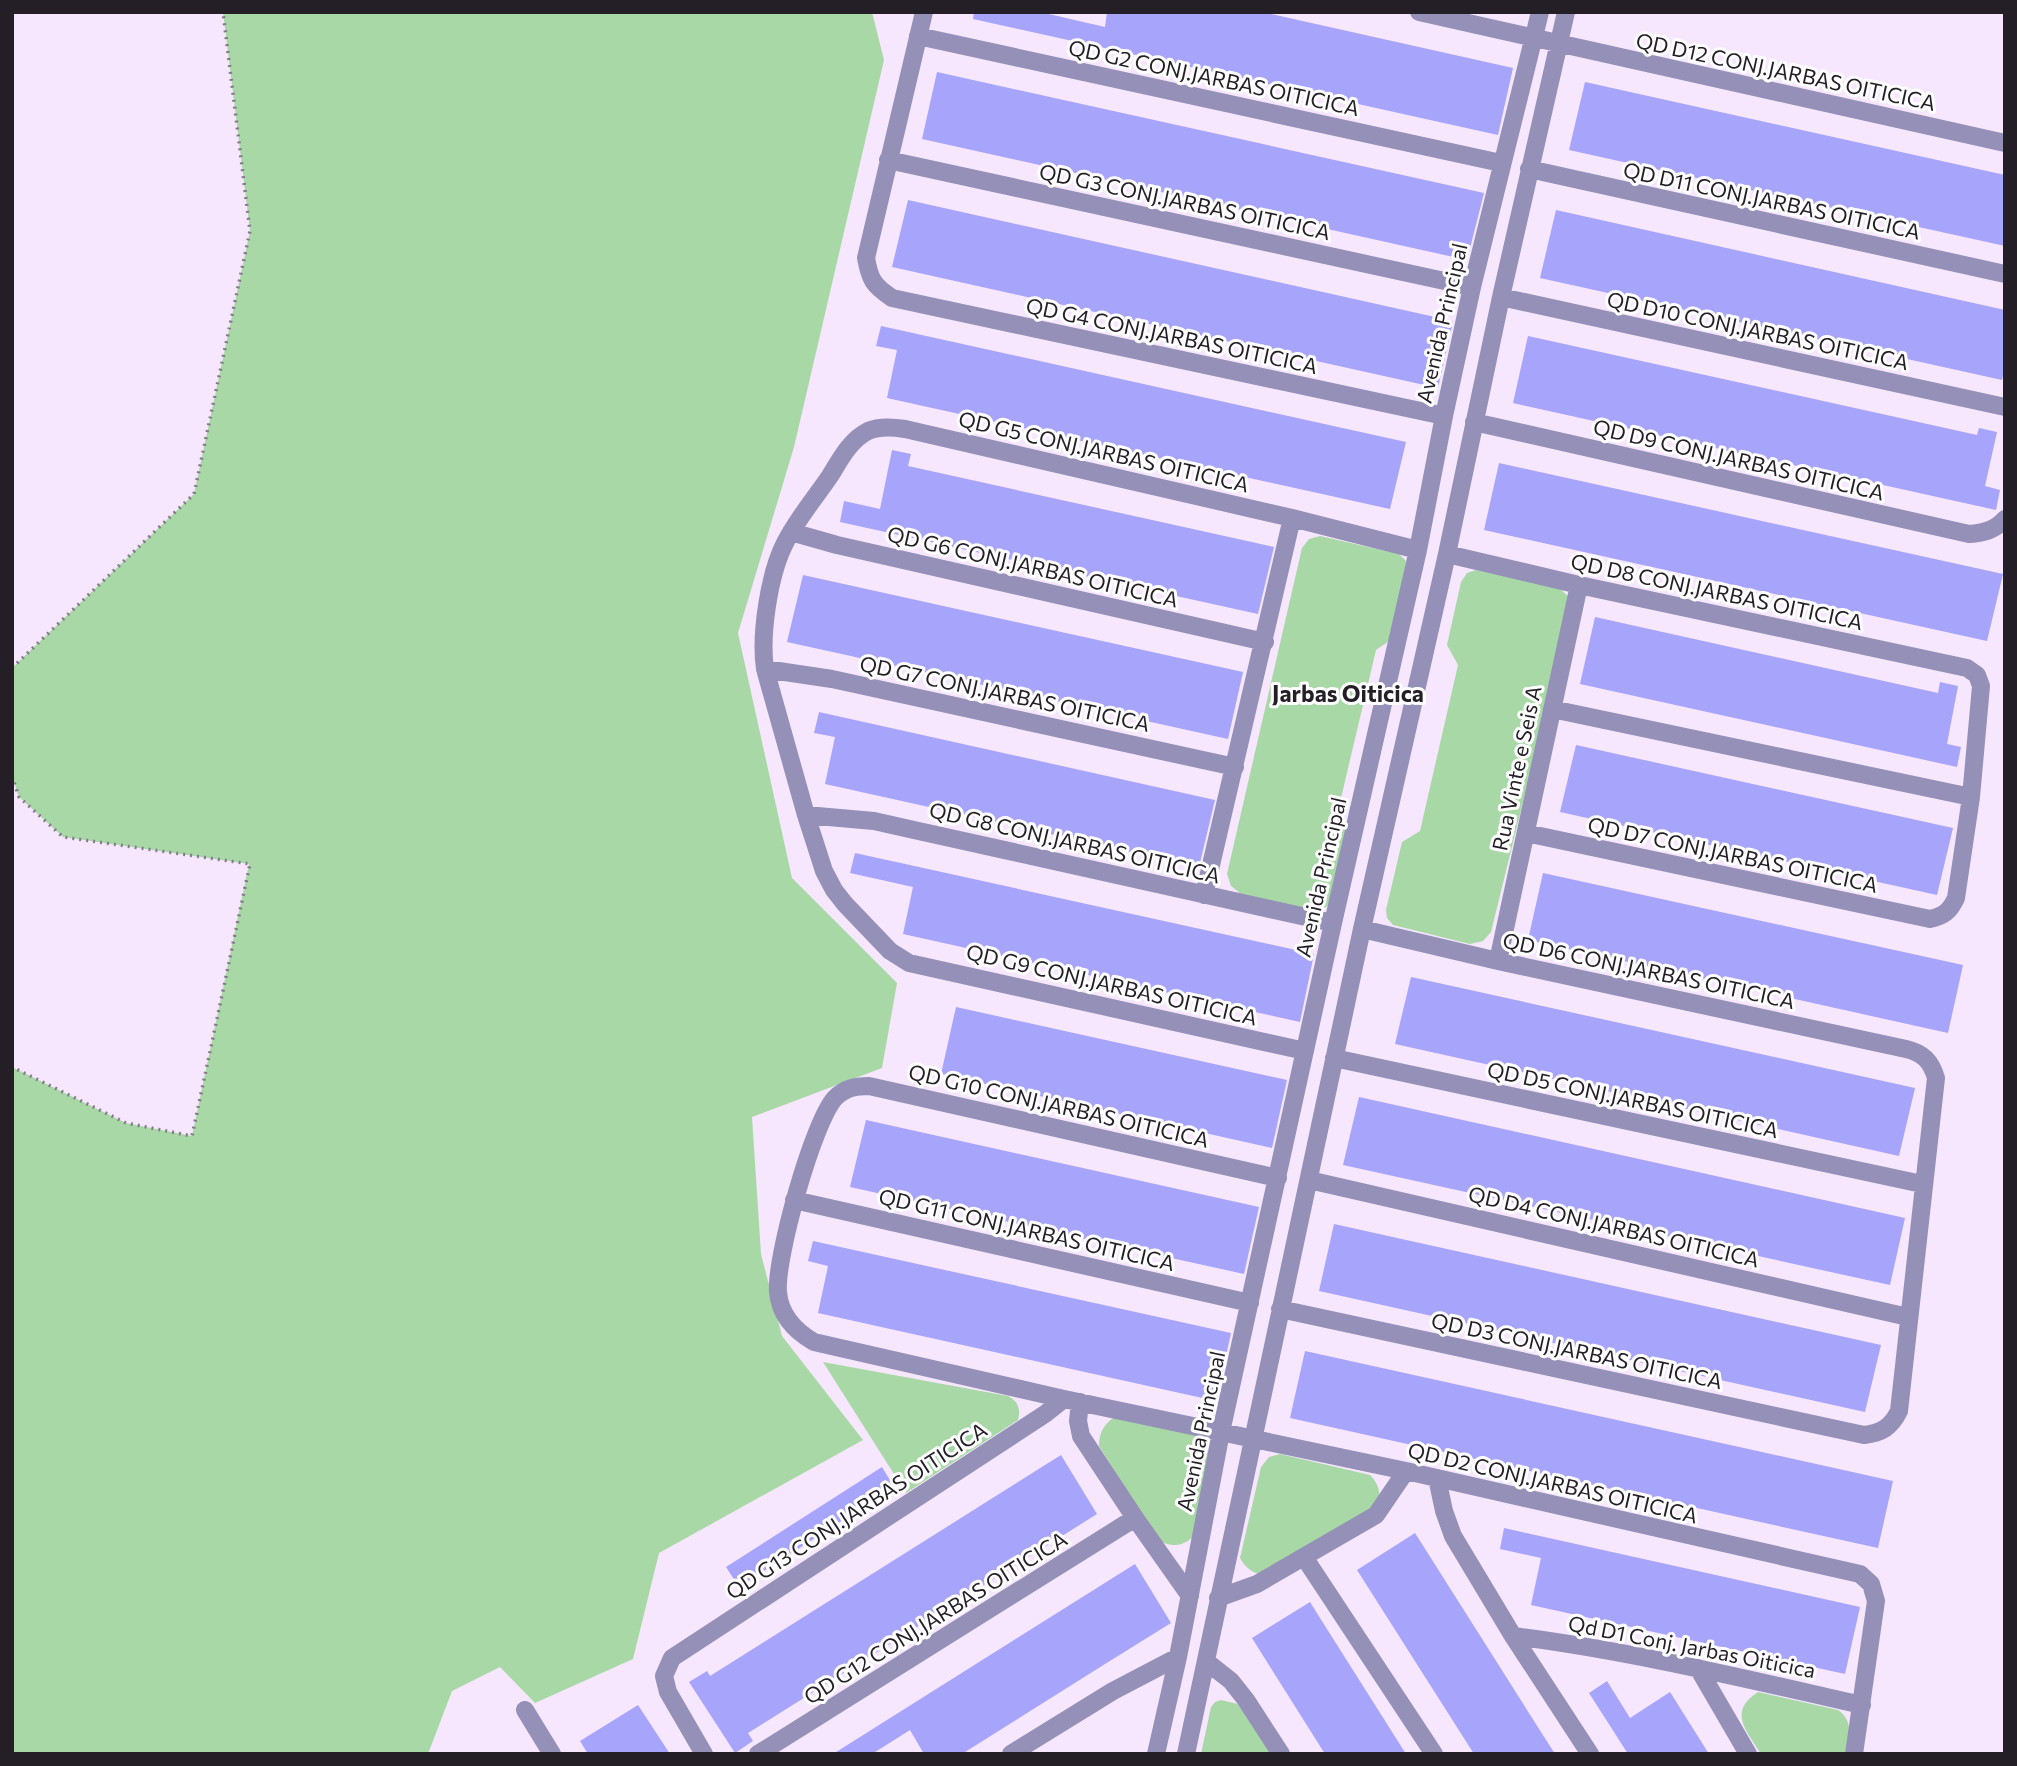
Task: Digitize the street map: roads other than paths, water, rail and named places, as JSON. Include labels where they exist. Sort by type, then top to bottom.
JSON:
[{"type":"street","points":[[888,160],[924,12]]},
{"type":"street","name":"QD D12 CONJ.JARBAS OITICICA","points":[[1419,12],[2005,143]]},
{"type":"street","name":"Avenida Principal","points":[[1156,1754],[1178,1657],[1221,1432],[1418,550],[1472,287],[1540,12]]},
{"type":"street","points":[[1186,1754],[1362,929],[1566,12]]},
{"type":"street","name":"QD G2 CONJ.JARBAS OITICICA","points":[[918,36],[1501,163]]},
{"type":"street","name":"QD G3 CONJ.JARBAS OITICICA","points":[[888,160],[1472,287]]},
{"type":"street","name":"QD G4 CONJ.JARBAS OITICICA","points":[[888,160],[866,258],[870,276],[877,288],[892,298],[1444,416]]},
{"type":"street","name":"QD D11 CONJ.JARBAS OITICICA","points":[[1529,169],[2005,274]]},
{"type":"street","name":"QD D10 CONJ.JARBAS OITICICA","points":[[1501,297],[2005,407]]},
{"type":"street","name":"QD D9 CONJ.JARBAS OITICICA","points":[[1474,422],[1969,534],[1983,533],[1999,524]]},
{"type":"street","name":"QD G5 CONJ.JARBAS OITICICA","points":[[909,962],[890,951],[834,890],[824,871],[765,669],[763,653],[764,626],[776,564],[791,532],[852,443],[869,431],[889,427],[905,429],[1292,518],[1418,550]]},
{"type":"street","points":[[1204,895],[1292,518]]},
{"type":"street","name":"QD G6 CONJ.JARBAS OITICICA","points":[[791,532],[1265,642]]},
{"type":"street","name":"QD D8 CONJ.JARBAS OITICICA","points":[[1447,554],[1967,668],[1977,675],[1982,686],[1971,797]]},
{"type":"street","name":"Rua Vinte e Seis A","points":[[1498,961],[1579,585]]},
{"type":"street","name":"QD G7 CONJ.JARBAS OITICICA","points":[[765,669],[832,679],[1236,766]]},
{"type":"street","points":[[1552,709],[1971,797]]},
{"type":"street","points":[[1376,737],[1404,743]]},
{"type":"street","name":"QD D7 CONJ.JARBAS OITICICA","points":[[1526,833],[1930,919],[1942,917],[1956,898],[1971,797]]},
{"type":"street","name":"QD G8 CONJ.JARBAS OITICICA","points":[[806,815],[874,821],[1333,923]]},
{"type":"street","name":"QD D6 CONJ.JARBAS OITICICA","points":[[1362,929],[1917,1052],[1933,1067],[1936,1077],[1922,1184]]},
{"type":"street","name":"QD G9 CONJ.JARBAS OITICICA","points":[[909,962],[1305,1051]]},
{"type":"street","name":"QD D5 CONJ.JARBAS OITICICA","points":[[1334,1058],[1922,1184]]},
{"type":"street","name":"QD G10 CONJ.JARBAS OITICICA","points":[[794,1200],[822,1119],[833,1100],[844,1090],[856,1086],[869,1086],[1278,1178]]},
{"type":"street","name":"QD D4 CONJ.JARBAS OITICICA","points":[[1309,1180],[1908,1317]]},
{"type":"street","points":[[1908,1317],[1922,1184]]},
{"type":"street","points":[[794,1200],[780,1266],[778,1291],[785,1314],[799,1333],[814,1342],[1221,1432]]},
{"type":"street","name":"QD G11 CONJ.JARBAS OITICICA","points":[[794,1200],[1250,1303]]},
{"type":"street","name":"QD D3 CONJ.JARBAS OITICICA","points":[[1280,1309],[1864,1436],[1886,1429],[1899,1411],[1908,1317]]},
{"type":"street","points":[[1072,1401],[1081,1436],[1190,1596]]},
{"type":"street","name":"QD G13 CONJ.JARBAS OITICICA","points":[[704,1754],[668,1692],[664,1676],[672,1658],[1045,1414],[1072,1401]]},
{"type":"street","name":"QD D2 CONJ.JARBAS OITICICA","points":[[1221,1432],[1860,1574],[1871,1584],[1876,1601],[1862,1704]]},
{"type":"street","points":[[1218,1598],[1257,1584],[1376,1515],[1406,1471]]},
{"type":"street","points":[[1437,1478],[1453,1536],[1513,1636],[1590,1754]]},
{"type":"street","name":"QD G12 CONJ.JARBAS OITICICA","points":[[758,1754],[1135,1518]]},
{"type":"street","points":[[1304,1557],[1434,1754]]},
{"type":"street","name":"Qd D1 Conj. Jarbas Oiticica","points":[[1513,1636],[1561,1642],[1698,1668],[1862,1704]]},
{"type":"street","points":[[1011,1754],[1113,1691],[1178,1657]]},
{"type":"street","points":[[1207,1662],[1231,1681],[1281,1754]]},
{"type":"street","points":[[1698,1668],[1748,1754]]},
{"type":"street","points":[[1854,1754],[1862,1704]]},
{"type":"street","points":[[525,1710],[552,1754]]},
{"type":"district","name":"Jarbas Oiticica","points":[[1348,693]]}]
